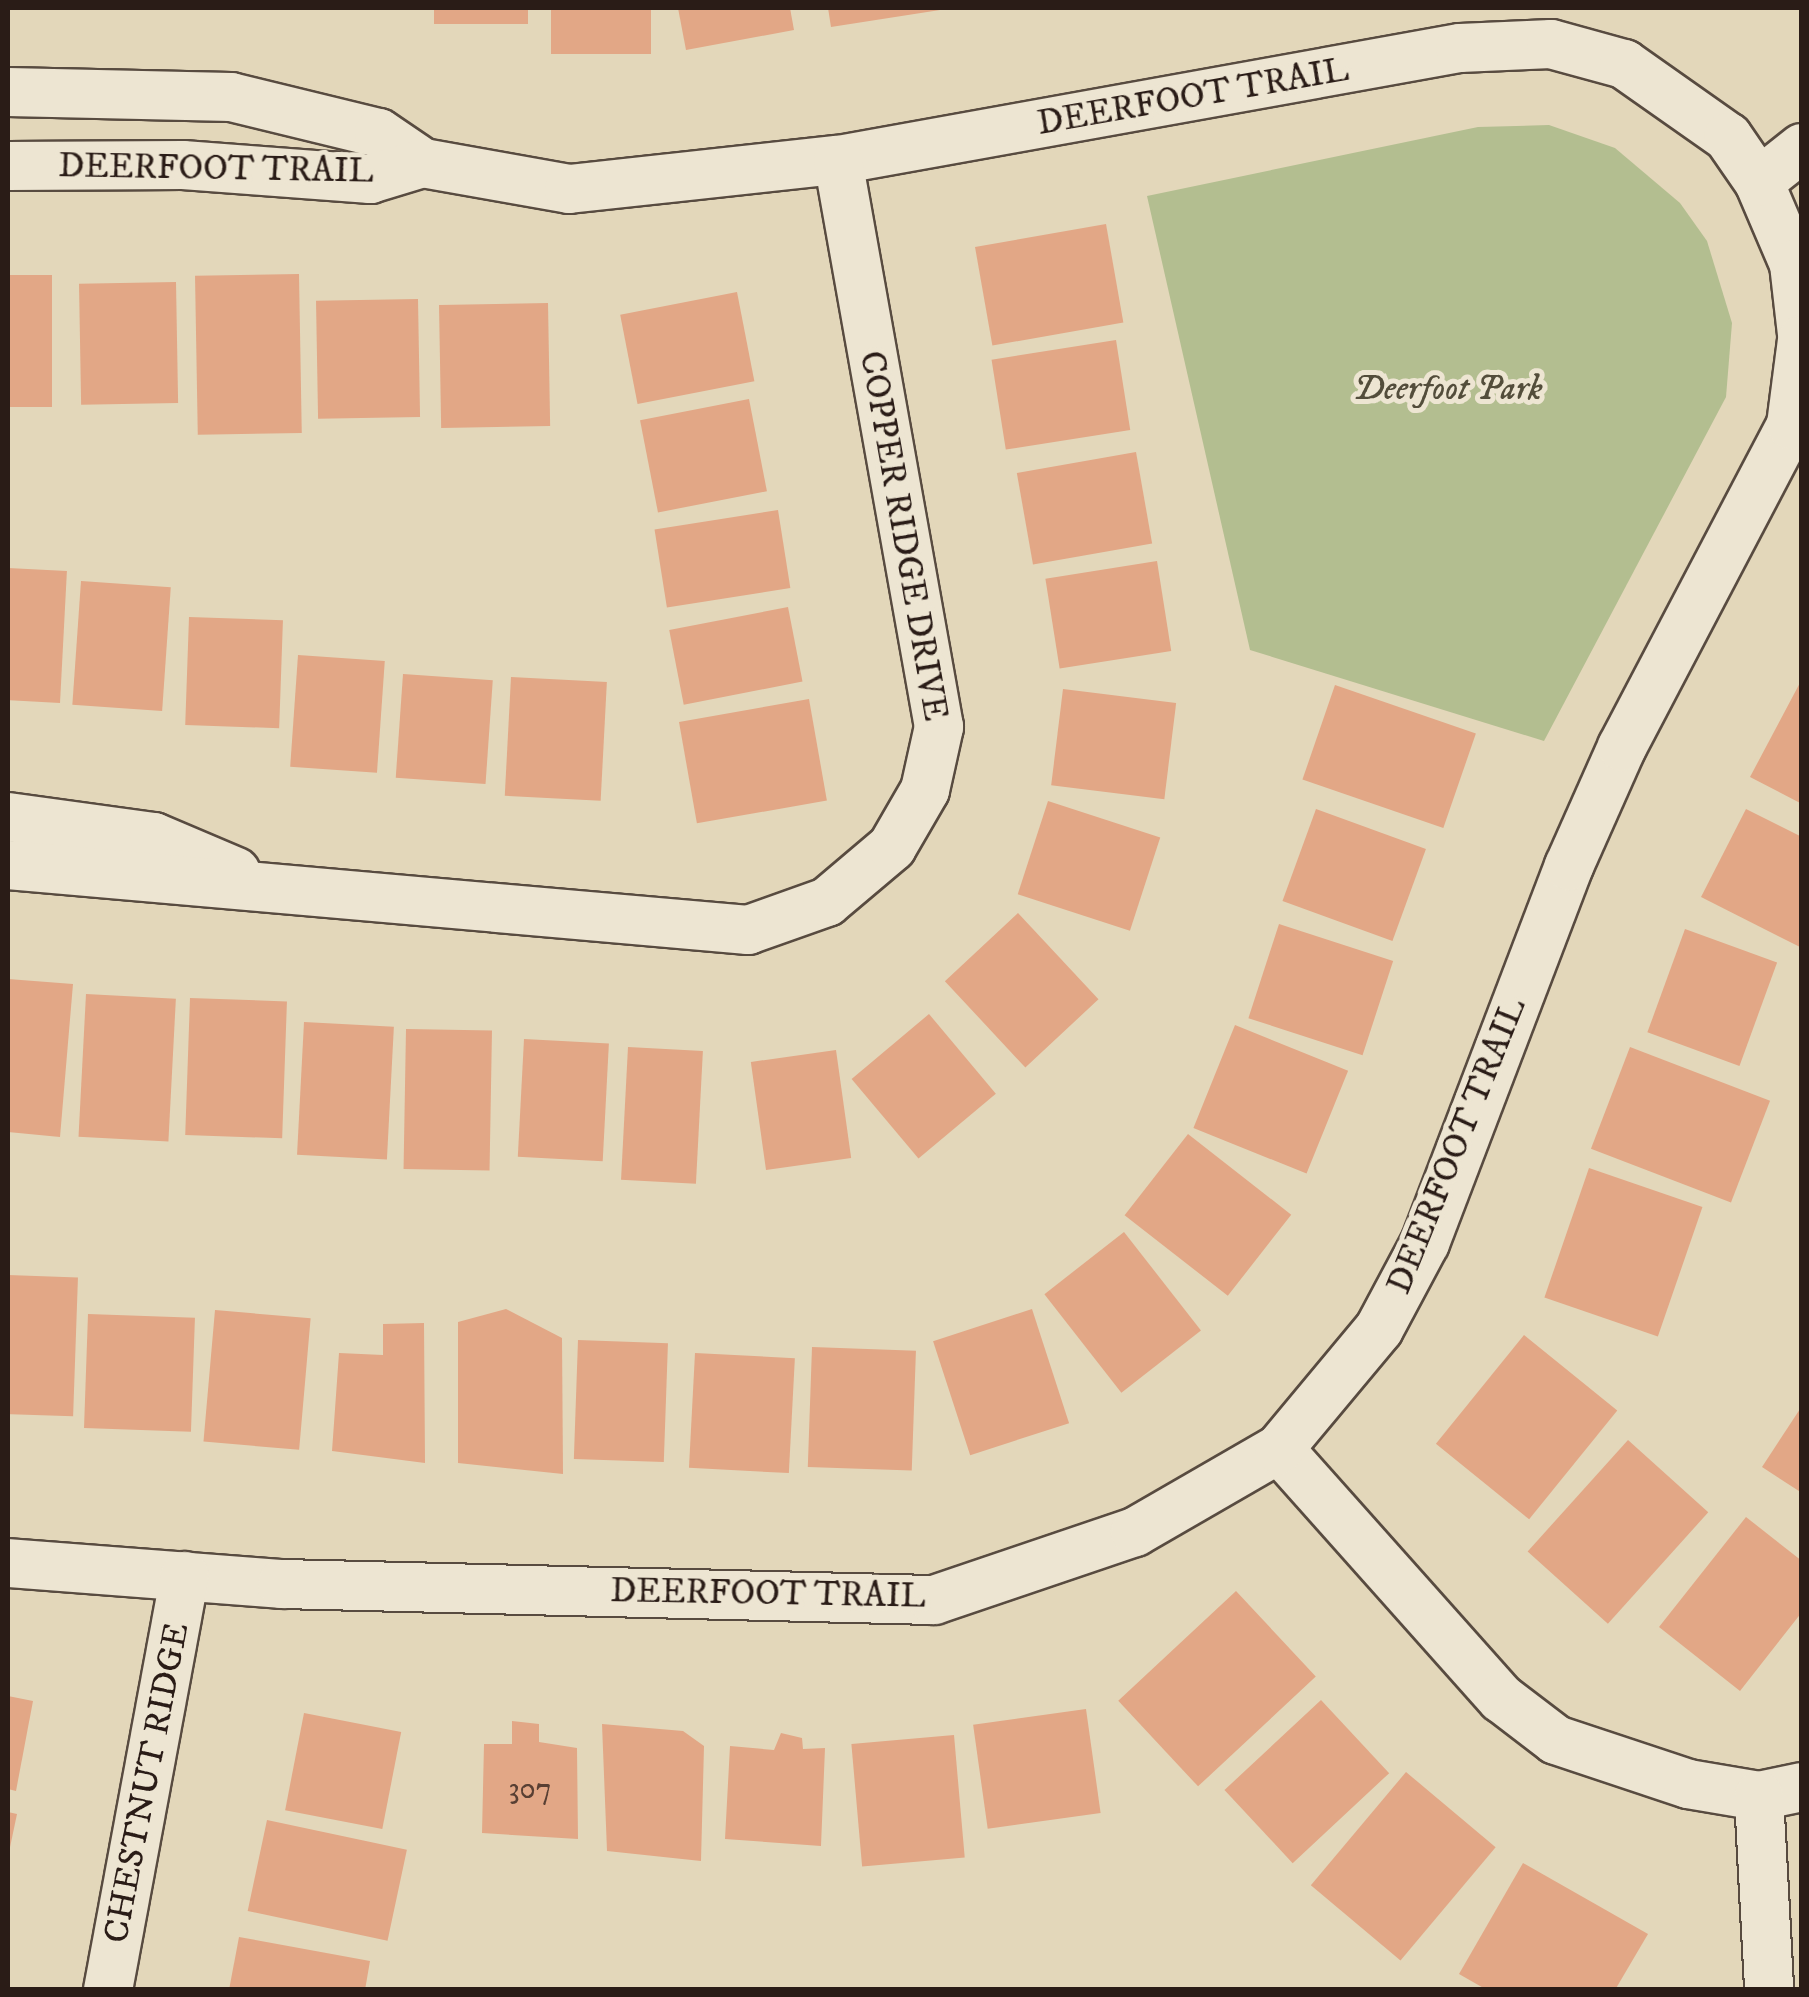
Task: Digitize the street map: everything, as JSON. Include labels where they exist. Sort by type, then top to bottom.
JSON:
[{"type":"street","name":"DEERFOOT TRAIL","points":[[8,92],[230,97],[379,133],[423,163],[569,189],[838,160],[1460,48],[1552,44],[1624,64],[1728,137],[1758,182],[1794,264],[1802,337],[1791,425],[1622,747],[1569,866],[1425,1243],[1379,1329],[1279,1449],[1135,1532],[934,1600],[185,1576],[8,1563]]},
{"type":"street","points":[[1758,182],[1802,148]]},
{"type":"street","name":"COPPER RIDGE DRIVE","points":[[8,865],[262,883],[660,928],[748,930],[827,902],[892,847],[926,790],[939,727],[838,160]]},
{"type":"street","name":"DEERFOOT TRAIL","points":[[8,166],[184,165],[370,179],[423,163]]},
{"type":"street","name":"COPPER RIDGE DRIVE","points":[[8,817],[154,837],[262,883]]},
{"type":"street","points":[[1279,1449],[1501,1698],[1556,1740],[1688,1784],[1780,1792],[1770,1990]]},
{"type":"street","name":"CHESTNUT RIDGE","points":[[108,1990],[185,1576]]},
{"type":"green space","name":"Deerfoot Park","points":[[1549,125],[1615,148],[1680,203],[1707,241],[1732,323],[1726,397],[1544,741],[1250,650],[1147,196],[1478,127]]},
{"type":"building","points":[[434,8],[528,8],[528,24],[434,24]]},
{"type":"building","points":[[551,8],[651,8],[651,54],[551,54]]},
{"type":"building","points":[[678,8],[790,8],[794,30],[686,50]]},
{"type":"building","points":[[828,8],[940,8],[940,10],[831,27]]},
{"type":"building","points":[[1106,224],[1123,322],[992,346],[975,247]]},
{"type":"building","points":[[299,274],[302,433],[198,435],[195,276]]},
{"type":"building","points":[[8,275],[52,275],[52,407],[8,407]]},
{"type":"building","points":[[176,282],[178,403],[81,405],[79,284]]},
{"type":"building","points":[[737,292],[754,381],[638,404],[620,315]]},
{"type":"building","points":[[418,299],[420,417],[318,419],[316,301]]},
{"type":"building","points":[[548,303],[550,426],[441,428],[439,305]]},
{"type":"building","points":[[1116,340],[1130,430],[1006,450],[992,360]]},
{"type":"building","points":[[749,399],[767,491],[658,512],[640,420]]},
{"type":"building","points":[[1136,452],[1152,544],[1033,565],[1017,473]]},
{"type":"building","points":[[778,510],[790,588],[667,608],[655,530]]},
{"type":"building","points":[[1157,561],[1171,651],[1060,669],[1045,579]]},
{"type":"building","points":[[8,568],[67,571],[60,703],[8,700]]},
{"type":"building","points":[[81,581],[171,587],[162,711],[72,705]]},
{"type":"building","points":[[788,607],[803,682],[684,705],[669,630]]},
{"type":"building","points":[[189,617],[283,620],[279,728],[185,725]]},
{"type":"building","points":[[298,655],[385,661],[377,773],[290,767]]},
{"type":"building","points":[[403,674],[493,680],[486,784],[396,778]]},
{"type":"building","points":[[511,677],[607,682],[601,801],[505,796]]},
{"type":"building","points":[[1802,679],[1802,804],[1750,777]]},
{"type":"building","points":[[1335,685],[1476,734],[1443,828],[1302,780]]},
{"type":"building","points":[[1063,689],[1176,703],[1164,799],[1051,785]]},
{"type":"building","points":[[809,699],[827,800],[697,823],[679,722]]},
{"type":"building","points":[[1048,801],[1160,837],[1130,931],[1018,894]]},
{"type":"building","points":[[1316,809],[1426,849],[1392,941],[1282,901]]},
{"type":"building","points":[[1746,809],[1802,837],[1802,948],[1701,897]]},
{"type":"building","points":[[1018,913],[1098,999],[1025,1067],[945,981]]},
{"type":"building","points":[[1279,924],[1393,961],[1363,1055],[1248,1018]]},
{"type":"building","points":[[1685,929],[1777,963],[1739,1066],[1647,1032]]},
{"type":"building","points":[[8,979],[73,984],[60,1137],[8,1132]]},
{"type":"building","points":[[86,994],[176,999],[168,1142],[79,1137]]},
{"type":"building","points":[[190,998],[287,1001],[282,1138],[185,1135]]},
{"type":"building","points":[[929,1014],[996,1094],[918,1159],[852,1079]]},
{"type":"building","points":[[304,1022],[394,1027],[387,1160],[297,1155]]},
{"type":"building","points":[[1235,1025],[1348,1071],[1307,1174],[1193,1128]]},
{"type":"building","points":[[406,1029],[492,1031],[490,1170],[404,1169]]},
{"type":"building","points":[[524,1039],[609,1043],[603,1161],[518,1157]]},
{"type":"building","points":[[628,1047],[703,1051],[696,1184],[621,1180]]},
{"type":"building","points":[[1630,1047],[1770,1101],[1731,1203],[1591,1149]]},
{"type":"building","points":[[836,1050],[851,1158],[766,1170],[751,1062]]},
{"type":"building","points":[[1188,1134],[1291,1215],[1228,1296],[1125,1215]]},
{"type":"building","points":[[1589,1168],[1702,1207],[1658,1337],[1544,1298]]},
{"type":"building","points":[[1124,1232],[1201,1331],[1121,1393],[1044,1294]]},
{"type":"building","points":[[8,1275],[78,1277],[73,1416],[8,1414]]},
{"type":"building","points":[[506,1309],[562,1338],[563,1474],[458,1463],[458,1322]]},
{"type":"building","points":[[1032,1309],[1069,1423],[970,1455],[933,1341]]},
{"type":"building","points":[[215,1310],[311,1318],[299,1450],[203,1441]]},
{"type":"building","points":[[88,1314],[195,1318],[191,1432],[84,1428]]},
{"type":"building","points":[[424,1323],[425,1463],[332,1451],[339,1353],[383,1355],[383,1324]]},
{"type":"building","points":[[1524,1335],[1617,1411],[1529,1519],[1436,1444]]},
{"type":"building","points":[[578,1340],[668,1343],[664,1462],[574,1459]]},
{"type":"building","points":[[812,1347],[916,1351],[912,1471],[808,1467]]},
{"type":"building","points":[[695,1353],[795,1358],[789,1473],[689,1468]]},
{"type":"building","points":[[1802,1406],[1802,1493],[1762,1467]]},
{"type":"building","points":[[1628,1440],[1708,1512],[1608,1624],[1528,1551]]},
{"type":"building","points":[[1746,1517],[1802,1561],[1802,1612],[1740,1691],[1659,1627]]},
{"type":"building","points":[[1236,1591],[1316,1677],[1198,1786],[1118,1701]]},
{"type":"building","points":[[8,1696],[33,1701],[16,1791],[8,1789]]},
{"type":"building","points":[[1321,1700],[1389,1773],[1293,1863],[1224,1790]]},
{"type":"building","points":[[1086,1709],[1101,1813],[988,1829],[973,1725]]},
{"type":"building","points":[[304,1713],[401,1732],[382,1829],[285,1810]]},
{"type":"building","points":[[512,1721],[539,1724],[539,1742],[577,1748],[578,1839],[482,1833],[484,1744],[512,1744]]},
{"type":"building","points":[[602,1724],[683,1731],[704,1746],[701,1861],[607,1851]]},
{"type":"building","points":[[781,1733],[802,1738],[803,1749],[825,1748],[821,1846],[725,1839],[730,1746],[774,1750]]},
{"type":"building","points":[[954,1735],[965,1858],[862,1867],[851,1744]]},
{"type":"building","points":[[1406,1772],[1496,1847],[1400,1961],[1311,1885]]},
{"type":"building","points":[[8,1812],[17,1814],[9,1852],[8,1851]]},
{"type":"building","points":[[267,1820],[407,1850],[388,1941],[248,1911]]},
{"type":"building","points":[[1523,1863],[1648,1934],[1615,1990],[1487,1990],[1459,1974]]},
{"type":"building","points":[[239,1937],[370,1961],[365,1990],[229,1990]]}]
